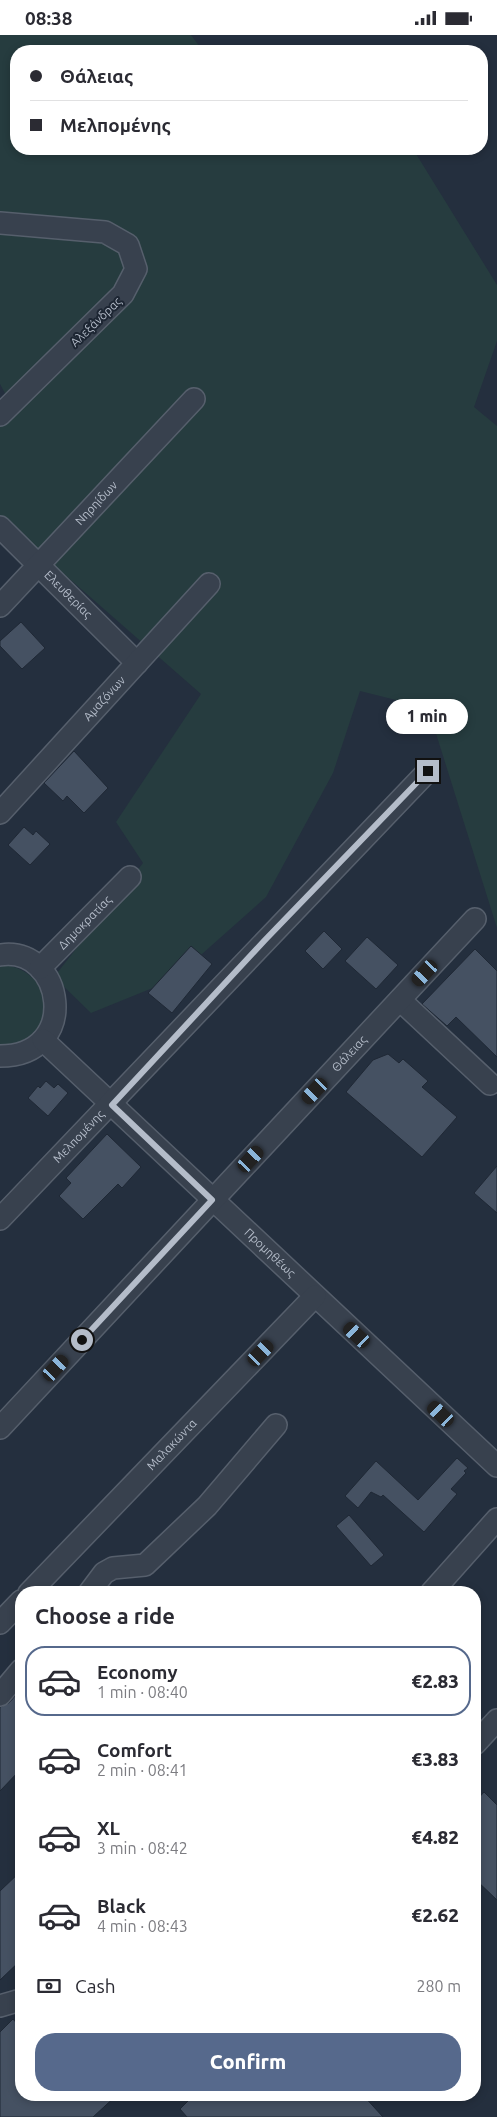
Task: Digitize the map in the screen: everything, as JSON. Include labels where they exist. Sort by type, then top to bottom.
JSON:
[{"type":"street","name":"Αλεξάνδρας","points":[[0,223],[105,232],[128,245],[136,269],[123,294],[0,415]]},
{"type":"street","name":"Νηρηίδων","points":[[0,606],[194,399]]},
{"type":"street","name":"Ελευθερίας","points":[[0,527],[137,663]]},
{"type":"street","name":"Αμαζόνων","points":[[0,813],[209,584]]},
{"type":"street","name":"Μελπομένης","points":[[0,1219],[112,1105],[258,947],[428,771]]},
{"type":"street","name":"Δημοκρατίας","points":[[40,968],[130,877]]},
{"type":"street","name":"Θάλειας","points":[[0,1428],[475,919]]},
{"type":"street","points":[[0,955],[23,957],[40,968],[48,977],[55,993],[56,1010],[52,1026],[43,1040],[29,1051],[13,1056],[0,1057]]},
{"type":"street","points":[[400,1000],[490,1084]]},
{"type":"street","name":"Προμηθέως","points":[[43,1040],[497,1466]]},
{"type":"street","name":"Μαλακώντα","points":[[36,1586],[315,1296]]},
{"type":"street","points":[[94,1586],[104,1573],[113,1568],[145,1565],[207,1506],[276,1425]]},
{"type":"street","points":[[437,1586],[497,1519]]},
{"type":"street","points":[[0,1623],[15,1607]]},
{"type":"street","points":[[0,1695],[15,1677]]},
{"type":"street","points":[[481,1737],[497,1720]]},
{"type":"street","points":[[0,2005],[15,2001]]},
{"type":"green space","points":[[0,35],[191,35],[198,45],[10,45],[10,155],[417,155],[497,285],[497,341],[474,407],[497,426],[497,928],[428,708],[360,691],[333,773],[266,897],[184,970],[160,985],[91,1013],[54,977],[143,863],[116,822],[201,694],[0,518],[0,414],[7,397],[0,384]]},
{"type":"green space","points":[[0,965],[16,968],[28,974],[38,984],[43,995],[45,1008],[43,1020],[35,1031],[23,1041],[0,1045]]},
{"type":"building","points":[[21,622],[45,648],[22,669],[0,646],[0,641]]},
{"type":"building","points":[[74,751],[108,788],[84,813],[67,796],[63,801],[44,783]]},
{"type":"building","points":[[24,827],[33,835],[36,831],[50,844],[30,865],[8,845]]},
{"type":"building","points":[[324,931],[342,949],[323,969],[305,951]]},
{"type":"building","points":[[367,937],[398,965],[376,989],[345,961]]},
{"type":"building","points":[[191,946],[212,964],[172,1013],[148,993]]},
{"type":"building","points":[[475,949],[497,971],[497,1057],[456,1017],[447,1026],[422,1004]]},
{"type":"building","points":[[388,1054],[399,1063],[403,1059],[428,1081],[422,1087],[457,1117],[422,1157],[346,1092],[373,1060]]},
{"type":"building","points":[[46,1081],[54,1088],[58,1084],[68,1093],[48,1116],[28,1098],[38,1086],[40,1088]]},
{"type":"building","points":[[107,1134],[141,1167],[122,1188],[118,1184],[83,1219],[59,1196],[71,1183],[66,1178]]},
{"type":"building","points":[[497,1166],[497,1213],[474,1193]]},
{"type":"building","points":[[457,1458],[468,1468],[464,1471],[466,1473],[451,1489],[457,1494],[424,1532],[383,1495],[381,1497],[371,1492],[358,1508],[345,1496],[376,1461],[418,1500]]},
{"type":"building","points":[[349,1515],[384,1555],[371,1566],[336,1526]]},
{"type":"building","points":[[15,1696],[15,1775],[0,1791],[0,1707],[9,1703]]},
{"type":"building","points":[[484,1792],[497,1805],[497,1900],[481,1885],[481,1795]]},
{"type":"building","points":[[15,1877],[15,1966],[0,1980],[0,1891]]},
{"type":"building","points":[[13,2019],[15,2021],[15,2101],[110,2101],[93,2117],[0,2117],[0,2032]]},
{"type":"building","points":[[188,2101],[368,2101],[383,2117],[187,2117],[180,2109]]},
{"type":"route","points":[[82,1340],[212,1200],[112,1105],[265,940],[428,771]]}]
